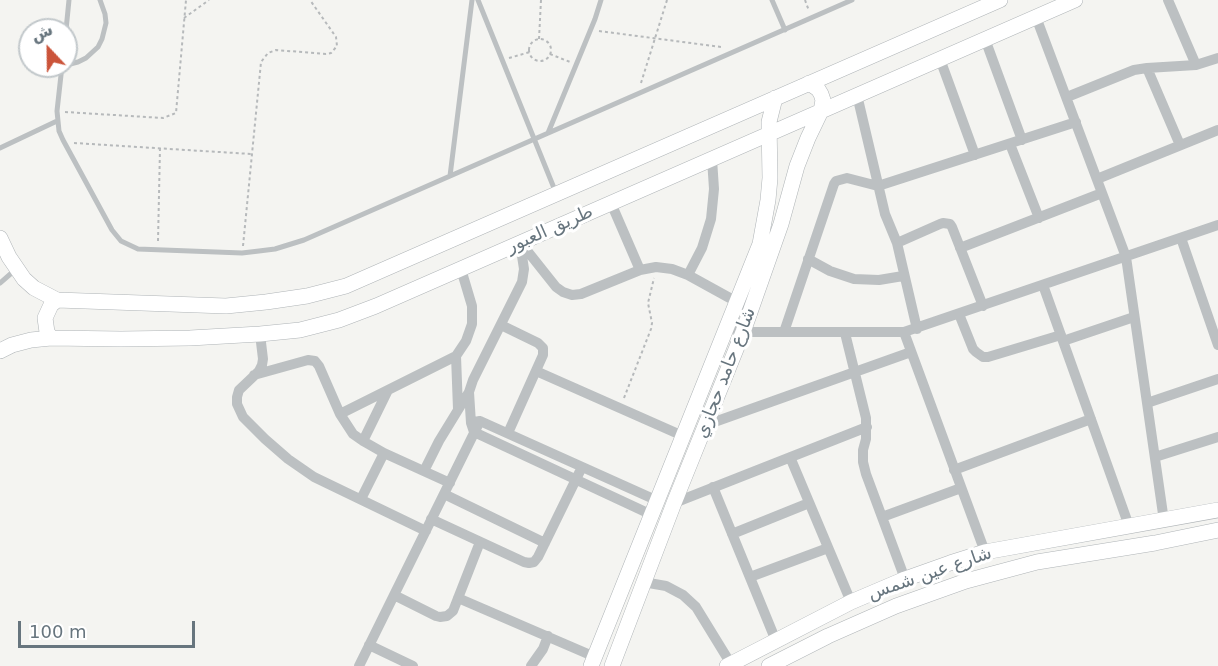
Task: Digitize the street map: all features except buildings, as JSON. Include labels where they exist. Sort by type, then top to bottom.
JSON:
[{"type":"street","name":"طريق العبور","points":[[0,238],[16,269],[34,288],[57,300],[226,306],[307,296],[346,286],[809,84],[983,3],[1000,0]]},
{"type":"street","name":"طريق العبور","points":[[0,351],[31,340],[51,338],[121,339],[260,334],[300,330],[339,320],[376,306],[1075,0]]},
{"type":"street","points":[[1168,0],[1196,65]]},
{"type":"street","points":[[1036,17],[1126,257],[1164,521]]},
{"type":"street","points":[[985,39],[1022,140]]},
{"type":"street","points":[[1067,97],[1134,70],[1196,65],[1218,58]]},
{"type":"street","points":[[940,59],[975,155]]},
{"type":"street","points":[[1148,68],[1180,145]]},
{"type":"street","points":[[809,84],[821,94],[823,105],[821,111]]},
{"type":"street","points":[[857,95],[885,214],[897,243],[917,329]]},
{"type":"street","name":"شارع حامد حجازي","points":[[593,662],[760,244],[770,178],[769,134],[771,110],[775,98]]},
{"type":"street","name":"شارع حامد حجازي","points":[[616,664],[643,582],[743,332],[781,224],[797,166],[821,111]]},
{"type":"street","points":[[784,332],[836,181],[848,178],[878,186],[1076,123]]},
{"type":"street","points":[[1097,179],[1218,130]]},
{"type":"street","points":[[1011,144],[1039,218]]},
{"type":"street","points":[[688,275],[702,248],[711,219],[714,189],[712,159]]},
{"type":"street","points":[[960,248],[1102,193]]},
{"type":"street","points":[[611,203],[640,270]]},
{"type":"street","points":[[897,243],[943,223],[950,225],[983,306]]},
{"type":"street","points":[[728,326],[743,332],[904,332],[1218,225]]},
{"type":"street","points":[[1181,238],[1217,340]]},
{"type":"street","points":[[519,243],[556,287],[572,295],[581,294],[640,270],[656,267],[672,269],[688,275],[737,302]]},
{"type":"street","points":[[424,471],[439,441],[469,392],[522,282],[524,269],[519,243]]},
{"type":"street","points":[[808,259],[830,271],[854,279],[879,280],[903,276]]},
{"type":"street","points":[[340,414],[456,356],[466,341],[472,324],[472,306],[461,269]]},
{"type":"street","points":[[1043,285],[1129,526]]},
{"type":"street","points":[[51,338],[47,332],[45,318],[51,305],[57,300]]},
{"type":"street","points":[[959,314],[973,349],[983,357],[1062,338],[1134,317]]},
{"type":"street","points":[[501,325],[543,348],[543,355],[508,433]]},
{"type":"street","points":[[904,332],[985,552]]},
{"type":"street","points":[[845,333],[867,427],[863,462],[905,579]]},
{"type":"street","points":[[260,334],[263,359],[259,370],[239,390],[237,404],[243,417],[288,459],[314,477],[426,531]]},
{"type":"street","points":[[706,425],[911,352]]},
{"type":"street","points":[[456,356],[458,409]]},
{"type":"street","points":[[254,375],[308,360],[315,361],[340,414],[354,434],[384,453],[450,483]]},
{"type":"street","points":[[536,371],[683,436]]},
{"type":"street","points":[[1147,403],[1218,379]]},
{"type":"street","points":[[363,441],[388,390]]},
{"type":"street","points":[[359,666],[450,483],[475,425],[469,392]]},
{"type":"street","points":[[954,470],[1091,419]]},
{"type":"street","points":[[475,425],[508,433],[582,467],[655,508]]},
{"type":"street","points":[[475,425],[576,480],[655,508]]},
{"type":"street","points":[[674,503],[867,427]]},
{"type":"street","points":[[1155,457],[1218,438]]},
{"type":"street","points":[[413,466],[439,441]]},
{"type":"street","points":[[361,499],[384,453]]},
{"type":"street","points":[[790,457],[851,602]]},
{"type":"street","points":[[432,519],[529,563],[534,562],[582,467]]},
{"type":"street","points":[[713,487],[776,641]]},
{"type":"street","points":[[882,517],[961,488]]},
{"type":"street","points":[[444,494],[545,543]]},
{"type":"street","points":[[732,534],[809,503]]},
{"type":"street","name":"شارع عين شمس","points":[[729,665],[851,602],[950,563],[985,552],[1218,510]]},
{"type":"street","name":"شارع عين شمس","points":[[769,666],[828,636],[896,606],[966,581],[1038,562],[1218,530]]},
{"type":"street","points":[[394,595],[440,617],[451,614],[480,542]]},
{"type":"street","points":[[750,577],[828,548]]},
{"type":"street","points":[[643,582],[666,586],[683,595],[696,608],[729,665]]},
{"type":"street","points":[[458,598],[548,636],[593,662]]},
{"type":"street","points":[[531,666],[543,649],[548,636]]},
{"type":"street","points":[[369,645],[413,666]]},
{"type":"lane","points":[[67,18],[69,0]]},
{"type":"lane","points":[[78,62],[93,53],[102,39],[106,23],[100,0]]},
{"type":"lane","points":[[450,176],[472,0]]},
{"type":"lane","points":[[478,0],[556,194]]},
{"type":"lane","points":[[548,133],[601,0]]},
{"type":"lane","points":[[772,0],[785,30]]},
{"type":"lane","points":[[61,78],[57,122],[64,142],[116,236],[121,241],[138,249],[242,253],[275,249],[304,240],[852,0]]},
{"type":"lane","points":[[0,148],[57,122]]},
{"type":"lane","points":[[0,283],[16,269]]},
{"type":"path","points":[[57,111],[163,118],[176,112],[186,0]]},
{"type":"path","points":[[184,18],[209,0]]},
{"type":"path","points":[[242,253],[259,67],[268,53],[276,50],[326,54],[331,53],[337,46],[336,37],[310,0]]},
{"type":"path","points":[[539,39],[541,0]]},
{"type":"path","points":[[638,94],[667,0]]},
{"type":"path","points":[[590,30],[740,50]]},
{"type":"path","points":[[539,39],[547,41],[551,51],[545,60],[534,59],[530,52],[531,45],[539,39]]},
{"type":"path","points":[[502,59],[530,52]]},
{"type":"path","points":[[550,54],[576,65]]},
{"type":"path","points":[[64,142],[251,154]]},
{"type":"path","points":[[158,250],[160,148]]},
{"type":"path","points":[[620,409],[651,329],[648,303],[656,267]]}]
